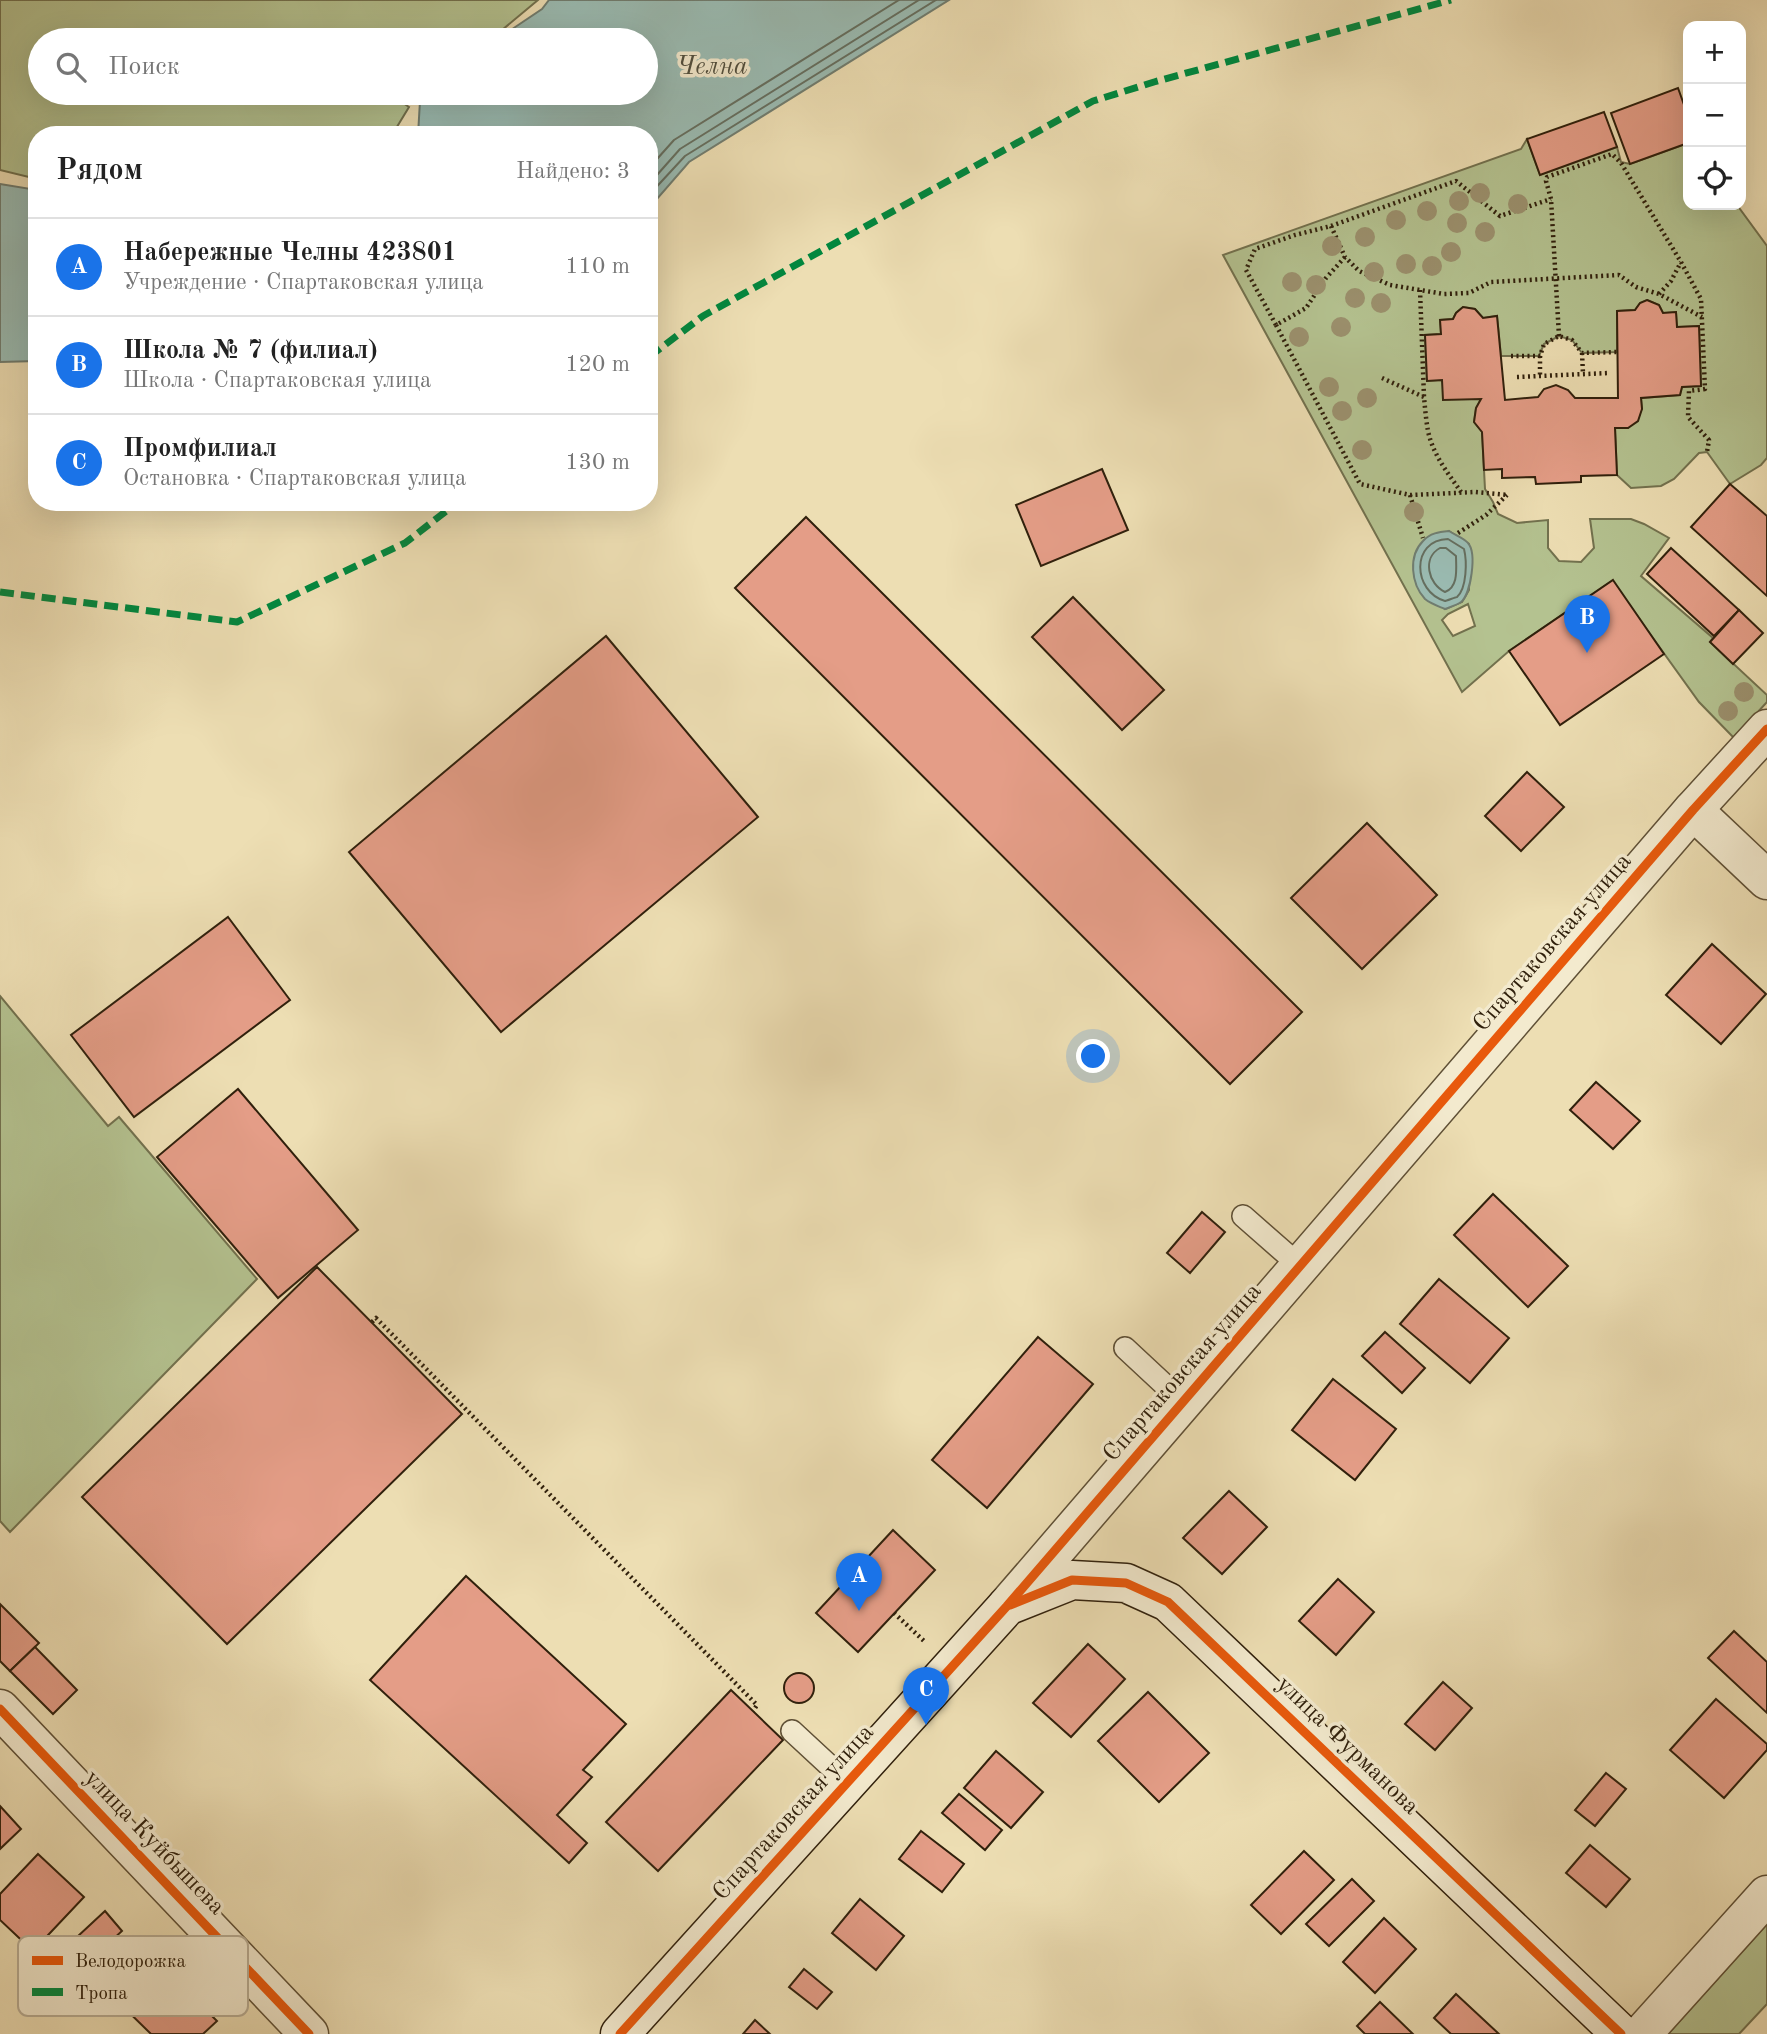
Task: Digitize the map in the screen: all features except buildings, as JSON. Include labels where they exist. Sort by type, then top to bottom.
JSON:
[{"type":"street","name":"Спартаковская улица","points":[[620,2034],[1007,1606],[1693,810],[1767,730]]},
{"type":"street","points":[[1693,810],[1767,880]]},
{"type":"street","name":"улица Фурманова","points":[[1007,1606],[1072,1580],[1126,1583],[1168,1602],[1621,2034]]},
{"type":"street","name":"улица Куйбышева","points":[[0,1709],[216,1936]]},
{"type":"street","points":[[1642,2034],[1767,1895]]},
{"type":"street","name":"улица Куйбышева","points":[[248,1970],[309,2034]]},
{"type":"lane","points":[[1243,1216],[1300,1266]]},
{"type":"lane","points":[[1125,1348],[1183,1402]]},
{"type":"lane","points":[[792,1731],[847,1782]]},
{"type":"path","points":[[1559,336],[1551,199],[1547,177],[1612,155],[1621,163],[1701,299],[1705,389],[1689,391],[1688,416],[1709,440],[1707,452]]},
{"type":"path","points":[[1458,533],[1486,515],[1508,495],[1410,495],[1360,484],[1246,271],[1255,248],[1331,226],[1456,181],[1500,216],[1551,199]]},
{"type":"path","points":[[1331,226],[1345,257],[1359,271],[1390,285],[1444,294],[1469,293],[1491,282],[1619,275],[1636,288],[1660,294],[1702,317]]},
{"type":"path","points":[[1276,325],[1306,308],[1326,278],[1345,257]]},
{"type":"path","points":[[1660,294],[1681,262]]},
{"type":"path","points":[[1420,290],[1428,431],[1444,468],[1462,493]]},
{"type":"path","points":[[1540,376],[1539,356],[1544,344],[1559,336],[1572,340],[1582,353],[1583,374]]},
{"type":"path","points":[[1582,353],[1617,352]]},
{"type":"path","points":[[1511,356],[1539,356]]},
{"type":"path","points":[[1517,377],[1609,373]]},
{"type":"path","points":[[1382,378],[1424,397]]},
{"type":"path","points":[[1410,495],[1423,538]]},
{"type":"path","points":[[372,1322],[376,1318],[757,1705],[753,1711]]},
{"type":"green space","points":[[0,0],[538,0],[504,28],[28,28],[28,105],[409,107],[397,126],[28,126],[28,177],[0,170]]},
{"type":"green space","points":[[1527,139],[1540,175],[1617,147],[1621,162],[1630,164],[1683,145],[1683,210],[1741,210],[1767,246],[1767,458],[1761,465],[1730,484],[1707,452],[1699,453],[1674,479],[1661,486],[1631,488],[1617,475],[1615,428],[1628,428],[1642,409],[1641,398],[1680,395],[1682,387],[1701,386],[1699,326],[1677,327],[1676,312],[1663,313],[1659,305],[1647,300],[1640,303],[1635,310],[1617,311],[1617,352],[1582,353],[1572,340],[1559,336],[1544,344],[1539,356],[1501,356],[1497,316],[1483,318],[1475,309],[1463,307],[1453,319],[1440,320],[1441,334],[1425,335],[1427,381],[1442,380],[1481,399],[1476,408],[1474,422],[1482,432],[1485,489],[1498,514],[1517,523],[1548,520],[1548,548],[1559,561],[1581,562],[1594,548],[1590,519],[1631,519],[1669,538],[1641,576],[1713,638],[1710,642],[1767,695],[1767,702],[1734,738],[1699,702],[1612,581],[1509,651],[1462,692],[1223,255],[1521,149]],"holes":[[[1449,531],[1469,544],[1469,590],[1462,602],[1445,609],[1419,586],[1414,573],[1416,552]],[[1468,604],[1475,626],[1453,636],[1442,620]]]},
{"type":"green space","points":[[0,996],[108,1126],[119,1117],[257,1279],[10,1532],[0,1521]]},
{"type":"green space","points":[[1767,1924],[1767,2004],[1739,2034],[1668,2034]]},
{"type":"water","name":"Челна","points":[[549,0],[949,0],[689,162],[658,198],[658,126],[419,126],[420,105],[658,105],[658,28],[514,28],[542,9]]},
{"type":"water","points":[[0,184],[28,189],[28,361],[0,362]]},
{"type":"water","points":[[1449,531],[1468,543],[1472,564],[1465,598],[1445,609],[1427,601],[1420,593],[1414,578],[1413,562],[1418,547],[1426,538],[1435,533]]},
{"type":"marked path","points":[[658,350],[703,316],[1093,101],[1451,0]]},
{"type":"marked path","points":[[0,592],[237,622],[405,543],[446,511]]},
{"type":"cycle path","points":[[620,2034],[1007,1606],[1693,810],[1767,729]]},
{"type":"cycle path","points":[[1010,1605],[1072,1580],[1126,1583],[1168,1602],[1621,2034]]},
{"type":"cycle path","points":[[0,1709],[216,1936]]},
{"type":"cycle path","points":[[248,1970],[309,2034]]},
{"type":"place","name":"Школа № 7 (филиал)","points":[[1587,653]]},
{"type":"place","name":"Набережные Челны 423801","points":[[859,1611]]},
{"type":"place","name":"Промфилиал","points":[[926,1725]]}]
